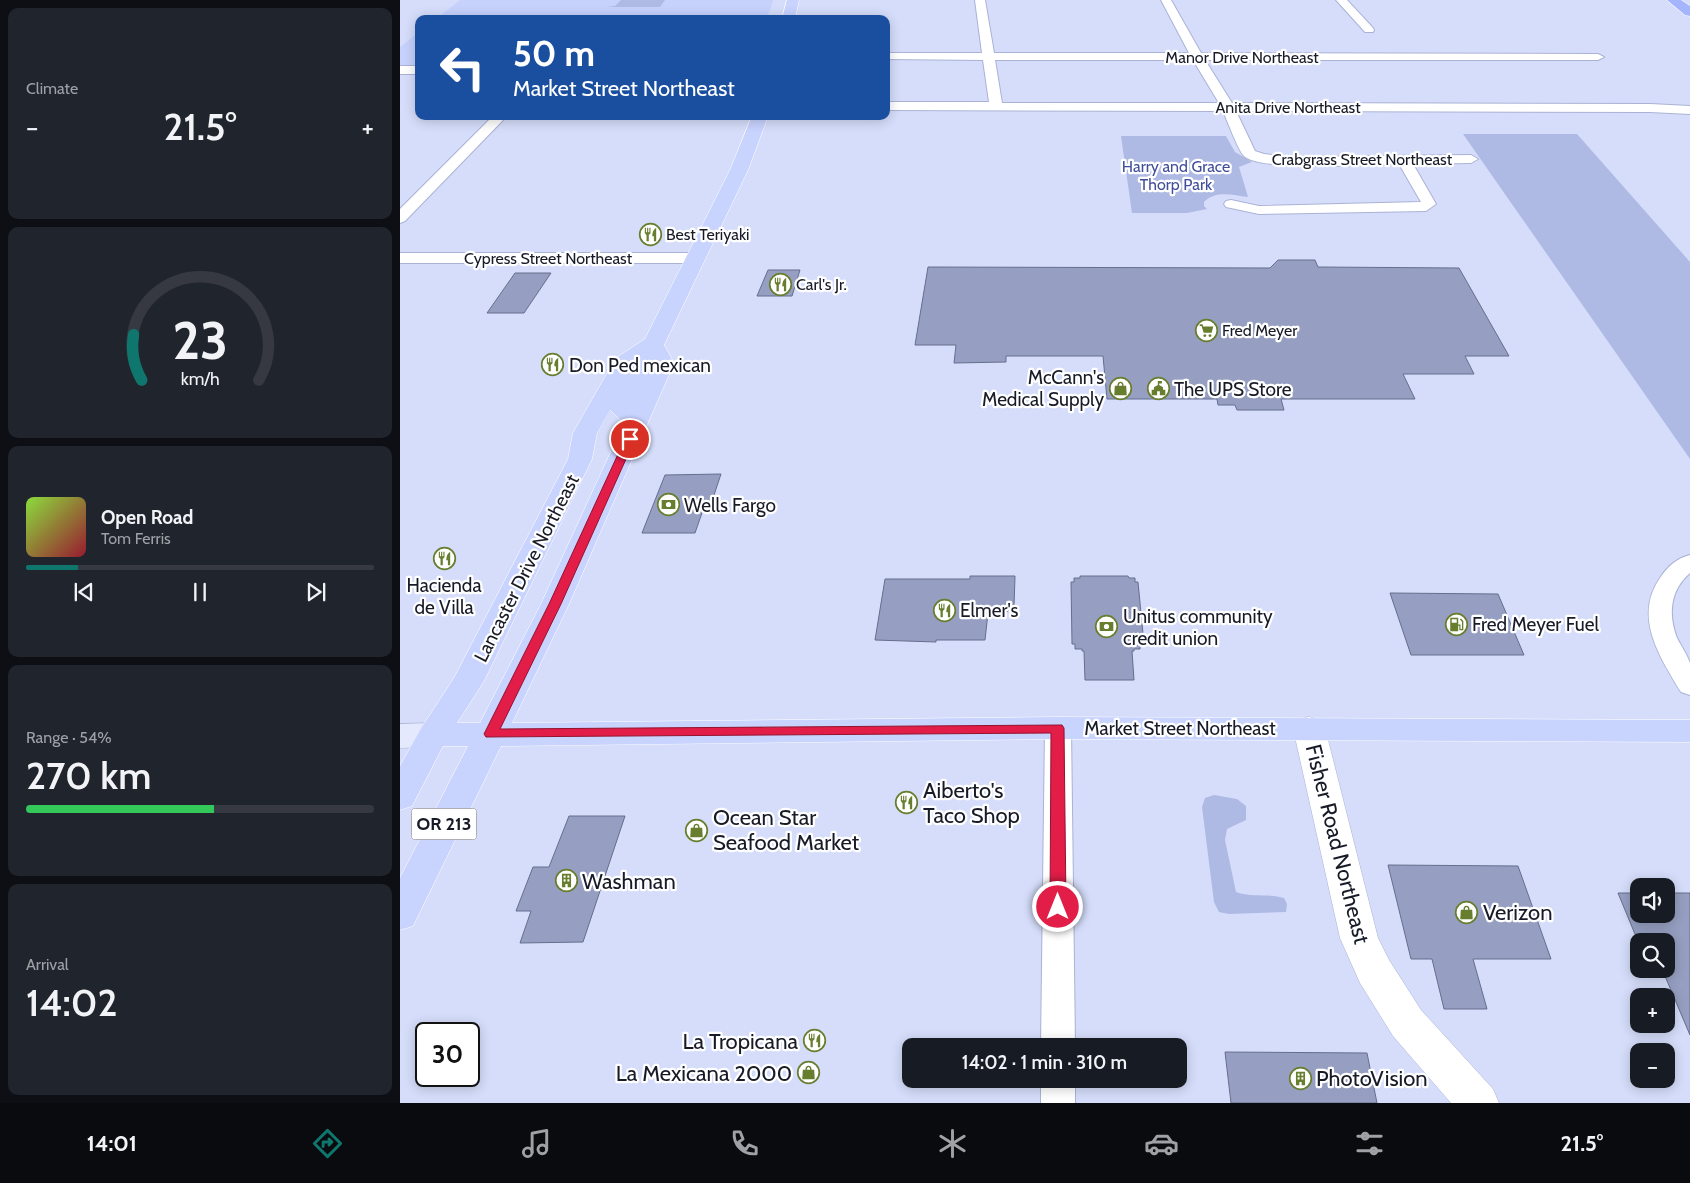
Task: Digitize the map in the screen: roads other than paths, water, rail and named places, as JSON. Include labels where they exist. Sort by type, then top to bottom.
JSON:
[{"type":"highway","points":[[1673,0],[1690,12]]},
{"type":"main road","points":[[789,15],[793,0]]},
{"type":"main road","name":"Lancaster Drive Northeast","points":[[400,798],[433,735],[473,672],[580,459],[585,433],[624,363],[652,344],[697,258],[739,170],[758,120]]},
{"type":"main road","name":"Lancaster Drive Northeast","points":[[400,915],[555,604],[638,422],[663,363],[652,344]]},
{"type":"main road","name":"Market Street Northeast","points":[[400,736],[1058,728],[1690,731]]},
{"type":"street","points":[[980,0],[996,106]]},
{"type":"street","points":[[1166,0],[1197,57],[1227,106]]},
{"type":"street","points":[[1341,0],[1369,30]]},
{"type":"street","name":"Manor Drive Northeast","points":[[890,56],[1598,57]]},
{"type":"street","points":[[400,70],[415,70]]},
{"type":"street","name":"Anita Drive Northeast","points":[[890,106],[1650,108],[1690,110]]},
{"type":"street","name":"Crabgrass Street Northeast","points":[[1227,106],[1249,153],[1254,156],[1281,161],[1471,160]]},
{"type":"street","points":[[400,218],[497,120]]},
{"type":"street","points":[[1231,204],[1264,210],[1411,208],[1426,206],[1429,204],[1428,201],[1404,160]]},
{"type":"street","name":"Cypress Street Northeast","points":[[400,258],[697,258]]},
{"type":"street","points":[[1690,562],[1677,570],[1667,581],[1661,592],[1658,605],[1659,621],[1664,635],[1690,686]]},
{"type":"street","points":[[1058,728],[1058,1038]]},
{"type":"street","name":"Fisher Road Northeast","points":[[1309,728],[1359,938],[1366,955],[1391,1001],[1407,1023],[1478,1103]]},
{"type":"street","points":[[1058,1088],[1058,1103]]},
{"type":"place","name":"Best Teriyaki","points":[[650,234]]},
{"type":"place","name":"Carl's Jr.","points":[[780,284]]},
{"type":"place","name":"Fred Meyer","points":[[1206,330]]},
{"type":"place","name":"Don Ped mexican","points":[[553,365]]},
{"type":"place","name":"McCann's Medical Supply","points":[[1120,388]]},
{"type":"place","name":"The UPS Store","points":[[1158,389]]},
{"type":"place","name":"Wells Fargo","points":[[668,505]]},
{"type":"place","name":"Hacienda de Villa","points":[[444,559]]},
{"type":"place","name":"Elmer's","points":[[944,610]]},
{"type":"place","name":"Fred Meyer Fuel","points":[[1456,624]]},
{"type":"place","name":"Unitus community credit union","points":[[1107,627]]},
{"type":"place","name":"Aiberto's Taco Shop","points":[[907,803]]},
{"type":"place","name":"Ocean Star Seafood Market","points":[[697,830]]},
{"type":"place","name":"Washman","points":[[566,881]]},
{"type":"place","name":"Verizon","points":[[1467,912]]},
{"type":"place","name":"La Tropicana","points":[[814,1041]]},
{"type":"place","name":"La Mexicana 2000","points":[[808,1073]]},
{"type":"place","name":"PhotoVision","points":[[1300,1078]]},
{"type":"park label","name":"Harry and Grace Thorp Park","points":[[1176,175]]}]
